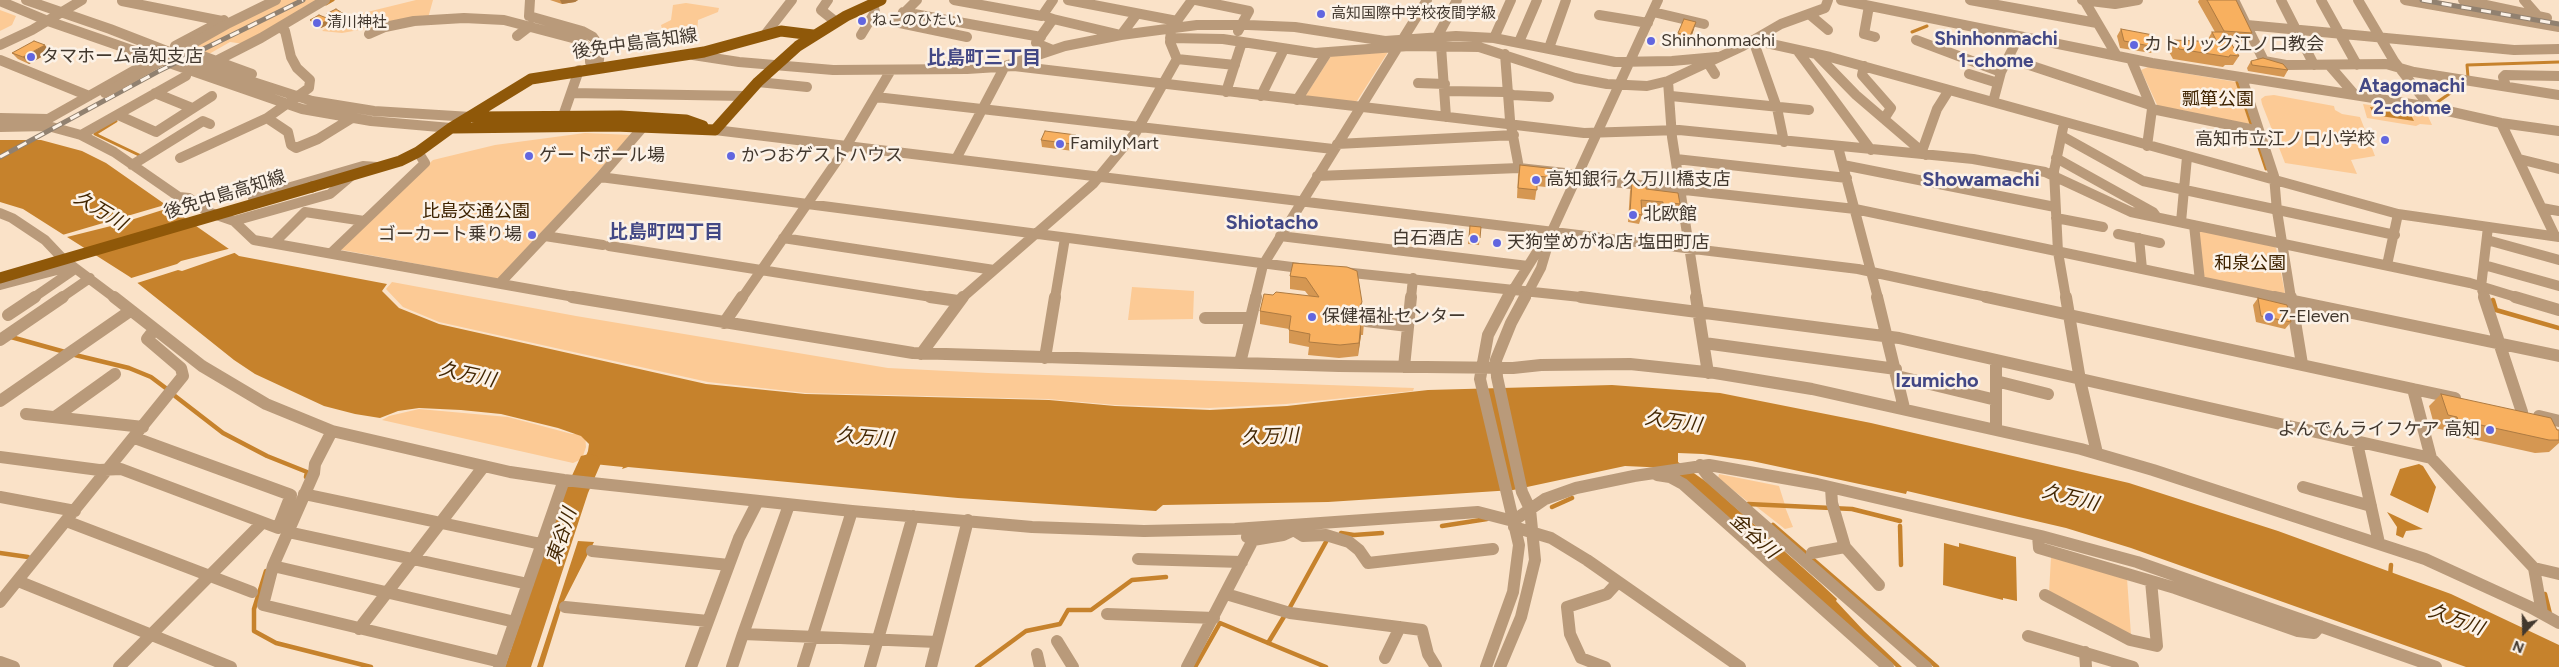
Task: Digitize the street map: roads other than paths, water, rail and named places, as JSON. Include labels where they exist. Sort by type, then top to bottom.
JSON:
[{"type":"main road","points":[[715,130],[775,65],[813,35],[877,2]]},
{"type":"main road","name":"後免中島高知線","points":[[0,278],[378,167],[418,152],[522,83],[545,75],[691,54],[764,36],[793,31],[813,35]]},
{"type":"main road","points":[[470,117],[563,116],[686,120],[715,130]]},
{"type":"main road","points":[[452,128],[568,125],[715,130]]},
{"type":"street","points":[[26,0],[78,17],[118,24],[216,61],[298,89],[299,97]]},
{"type":"street","points":[[56,11],[68,0]]},
{"type":"street","points":[[0,45],[56,11],[82,0]]},
{"type":"street","points":[[124,0],[122,1],[222,21]]},
{"type":"street","points":[[175,46],[265,0]]},
{"type":"street","points":[[0,118],[48,119],[57,121],[222,27],[276,0]]},
{"type":"street","points":[[216,61],[280,27],[325,0]]},
{"type":"street","points":[[368,34],[394,24],[430,19],[494,19],[530,26],[580,40],[590,50],[590,62],[595,68],[599,60],[600,47],[593,37],[582,31],[529,16],[531,10],[530,0]]},
{"type":"street","points":[[764,36],[792,0]]},
{"type":"street","points":[[828,0],[821,10],[836,22]]},
{"type":"street","points":[[916,0],[903,12],[896,22],[964,39],[976,25]]},
{"type":"street","points":[[954,0],[1042,16],[1127,36],[1197,25],[1241,25],[1295,27],[1400,43]]},
{"type":"street","points":[[1042,16],[1053,0]]},
{"type":"street","points":[[1068,0],[1136,15],[1173,29],[1237,42],[1327,53],[1400,43],[1494,38],[1548,48],[1590,59],[1629,62],[1672,62],[1717,57]]},
{"type":"street","points":[[921,354],[958,302],[1100,177],[1139,127],[1177,59],[1173,29],[1192,0]]},
{"type":"street","points":[[1196,0],[1249,11],[1241,25],[1235,65],[1226,92]]},
{"type":"street","points":[[1240,363],[1263,264],[1427,0]]},
{"type":"street","points":[[1446,117],[1445,87],[1439,42],[1457,0]]},
{"type":"street","points":[[1494,38],[1511,0]]},
{"type":"street","points":[[1519,42],[1535,0]]},
{"type":"street","points":[[1548,48],[1566,0]]},
{"type":"street","points":[[1486,667],[1513,592],[1519,545],[1505,492],[1481,374],[1488,335],[1513,288],[1550,235],[1658,0]]},
{"type":"street","points":[[1439,42],[1482,48],[1505,54],[1566,76],[1619,85],[1647,86],[1668,81],[1708,63],[1781,24],[1825,8],[1828,0]]},
{"type":"street","points":[[1842,0],[2131,59],[2430,107],[2501,123],[2559,131]]},
{"type":"street","points":[[1970,0],[2097,23]]},
{"type":"street","points":[[2083,0],[2117,56]]},
{"type":"street","points":[[2083,0],[2115,4],[2138,0]]},
{"type":"street","points":[[2234,0],[2264,61],[2278,64],[2329,66],[2386,64],[2399,68],[2559,95]]},
{"type":"street","points":[[2281,0],[2314,65]]},
{"type":"street","points":[[2321,0],[2357,65]]},
{"type":"street","points":[[2358,0],[2399,68],[2430,107]]},
{"type":"street","points":[[2408,0],[2559,27]]},
{"type":"street","points":[[2463,0],[2559,20]]},
{"type":"street","points":[[2524,0],[2538,16]]},
{"type":"street","points":[[0,1],[43,19],[289,104],[352,118],[452,128]]},
{"type":"street","points":[[861,35],[876,12],[877,2]]},
{"type":"street","points":[[1863,3],[1864,34],[1875,37]]},
{"type":"street","points":[[903,12],[1041,37]]},
{"type":"street","points":[[1653,12],[1704,24]]},
{"type":"street","points":[[1809,14],[1828,30]]},
{"type":"street","points":[[956,159],[1005,66],[1065,46],[1121,35],[1136,15]]},
{"type":"street","points":[[1599,15],[1648,23]]},
{"type":"street","points":[[78,17],[213,69],[299,97],[374,111],[470,117]]},
{"type":"street","points":[[0,38],[43,19]]},
{"type":"street","points":[[1053,19],[1036,43],[1053,50]]},
{"type":"street","points":[[0,53],[58,24]]},
{"type":"street","points":[[2247,25],[2514,50],[2559,49]]},
{"type":"street","points":[[2547,25],[2559,38]]},
{"type":"street","points":[[518,36],[530,26]]},
{"type":"street","points":[[180,158],[267,118],[299,97],[309,88],[310,80],[297,68],[291,57],[285,31],[280,27]]},
{"type":"street","points":[[78,30],[82,38],[186,76],[270,105],[289,104]]},
{"type":"street","points":[[1993,102],[2001,72],[2019,36]]},
{"type":"street","points":[[1753,40],[1864,66],[2398,214],[2557,236]]},
{"type":"street","points":[[1753,40],[1777,108],[1784,142]]},
{"type":"street","points":[[1916,40],[2001,72]]},
{"type":"street","points":[[1261,96],[1284,48]]},
{"type":"street","points":[[1797,50],[1871,150]]},
{"type":"street","points":[[1296,100],[1327,53]]},
{"type":"street","points":[[691,54],[720,60],[833,70],[967,69],[1005,66],[1597,134],[1672,130],[1838,147],[1924,153],[2008,164],[2054,176],[2131,212],[2387,265],[2481,287],[2559,310]]},
{"type":"street","points":[[1505,54],[1508,94],[1519,168]]},
{"type":"street","points":[[1818,56],[1856,95],[1924,153]]},
{"type":"street","points":[[2008,58],[2151,107],[2250,129]]},
{"type":"street","points":[[1177,59],[1235,65]]},
{"type":"street","points":[[2131,59],[2151,107],[2148,146]]},
{"type":"street","points":[[0,60],[89,96]]},
{"type":"street","points":[[48,119],[149,62]]},
{"type":"street","points":[[1708,63],[1715,74]]},
{"type":"street","points":[[2278,64],[2296,87]]},
{"type":"street","points":[[1864,66],[1862,76],[1892,108],[1884,119]]},
{"type":"street","points":[[2329,66],[2355,95]]},
{"type":"street","points":[[563,116],[579,70]]},
{"type":"street","points":[[724,323],[808,205],[847,146],[891,70]]},
{"type":"street","points":[[1969,74],[1998,82]]},
{"type":"street","points":[[81,135],[186,76]]},
{"type":"street","points":[[2506,86],[2503,77],[2505,76],[2559,76]]},
{"type":"street","points":[[2242,78],[2274,180],[2276,211],[2293,301],[2302,364]]},
{"type":"street","points":[[1668,81],[1671,96],[1672,130],[1708,373]]},
{"type":"street","points":[[758,82],[807,87]]},
{"type":"street","points":[[1418,83],[1549,97]]},
{"type":"street","points":[[1924,153],[1936,109],[1949,90]]},
{"type":"street","points":[[571,93],[745,96]]},
{"type":"street","points":[[155,94],[192,108]]},
{"type":"street","points":[[118,115],[156,132],[212,96]]},
{"type":"street","points":[[1671,96],[1809,110]]},
{"type":"street","points":[[876,97],[1335,147],[1514,135]]},
{"type":"street","points":[[267,118],[288,132],[291,145],[296,148],[318,139],[352,118]]},
{"type":"street","points":[[132,165],[174,142],[203,121],[210,124]]},
{"type":"street","points":[[2063,122],[2054,176],[2058,252],[2080,380],[2097,453]]},
{"type":"street","points":[[2501,123],[2557,236]]},
{"type":"street","points":[[0,127],[48,126],[81,135],[114,152],[179,197],[189,198],[208,212],[234,221],[254,240],[724,323],[921,354],[1404,366],[1481,374],[1630,364],[1776,382],[1904,408],[2097,453],[2379,543],[2444,567],[2559,623]]},
{"type":"street","points":[[500,283],[600,177],[643,127]]},
{"type":"street","points":[[715,130],[1301,202],[1550,235],[1689,249],[1870,271],[2468,400]]},
{"type":"street","points":[[2062,136],[2143,180],[2184,192],[2394,235]]},
{"type":"street","points":[[1838,147],[1888,337],[1904,408]]},
{"type":"street","points":[[331,253],[425,162],[418,152]]},
{"type":"street","points":[[2181,222],[2187,157]]},
{"type":"street","points":[[2056,158],[2153,212],[2157,217]]},
{"type":"street","points":[[1676,159],[1846,178]]},
{"type":"street","points":[[2519,159],[2559,169]]},
{"type":"street","points":[[1843,165],[2056,212],[2103,227]]},
{"type":"street","points":[[208,212],[363,166],[378,167]]},
{"type":"street","points":[[1317,176],[1519,168],[1595,180],[1855,209],[2559,356]]},
{"type":"street","points":[[234,221],[330,194],[350,176]]},
{"type":"street","points":[[600,177],[1263,264],[1513,288],[1888,337],[2431,458]]},
{"type":"street","points":[[2542,208],[2559,211]]},
{"type":"street","points":[[274,243],[305,212],[364,221]]},
{"type":"street","points":[[0,213],[12,218],[45,240],[68,262],[154,330],[202,366],[243,393],[291,416],[332,431],[484,466],[568,481],[758,502],[1032,527],[1144,531],[1298,528],[1478,512],[1534,532],[1564,546],[1740,667]]},
{"type":"street","points":[[2387,265],[2398,214]]},
{"type":"street","points":[[2194,225],[2200,281]]},
{"type":"street","points":[[2488,227],[2488,240],[2481,287],[2517,411],[2559,421]]},
{"type":"street","points":[[2118,234],[2160,243]]},
{"type":"street","points":[[1500,667],[1528,596],[1535,560],[1534,532],[1530,509],[1522,492],[1497,372],[1501,346],[1511,323],[1530,290],[1548,249],[1550,235]]},
{"type":"street","points":[[544,236],[958,302]]},
{"type":"street","points":[[1280,236],[1528,266]]},
{"type":"street","points":[[784,238],[994,270]]},
{"type":"street","points":[[1045,358],[1065,238]]},
{"type":"street","points":[[2139,238],[2142,269]]},
{"type":"street","points":[[2488,240],[2559,260]]},
{"type":"street","points":[[0,272],[68,262]]},
{"type":"street","points":[[0,285],[68,262]]},
{"type":"street","points":[[8,315],[68,262]]},
{"type":"street","points":[[2484,265],[2559,286]]},
{"type":"street","points":[[1,339],[90,278]]},
{"type":"street","points":[[1404,366],[1413,278]]},
{"type":"street","points":[[0,401],[130,311]]},
{"type":"street","points":[[1205,318],[1250,318]]},
{"type":"street","points":[[1366,321],[1408,326]]},
{"type":"street","points":[[0,602],[180,381],[184,372],[147,339],[154,330]]},
{"type":"street","points":[[1704,343],[1896,373],[1996,400]]},
{"type":"street","points":[[1996,361],[1996,430]]},
{"type":"street","points":[[55,417],[115,374]]},
{"type":"street","points":[[1996,382],[2048,394]]},
{"type":"street","points":[[2413,389],[2431,458],[2534,568],[2542,614]]},
{"type":"street","points":[[26,414],[143,427]]},
{"type":"street","points":[[332,431],[314,464],[314,473],[273,566],[262,605],[500,664],[541,544],[568,481]]},
{"type":"street","points":[[0,457],[109,470],[120,469],[278,528],[291,495],[135,438]]},
{"type":"street","points":[[2357,443],[2379,543]]},
{"type":"street","points":[[1513,524],[1545,499],[1576,488],[1697,465],[1757,472],[2038,536],[2137,562],[2432,666]]},
{"type":"street","points":[[1697,465],[1926,667]]},
{"type":"street","points":[[359,629],[484,466]]},
{"type":"street","points":[[1659,473],[1683,484],[1888,667]]},
{"type":"street","points":[[2304,487],[2371,506]]},
{"type":"street","points":[[1831,488],[1833,506],[1845,547],[1879,585]]},
{"type":"street","points":[[304,494],[541,544]]},
{"type":"street","points":[[0,497],[70,516],[209,576],[252,592]]},
{"type":"street","points":[[690,667],[739,538],[758,502]]},
{"type":"street","points":[[732,667],[789,505]]},
{"type":"street","points":[[803,667],[852,511]]},
{"type":"street","points":[[870,667],[912,516]]},
{"type":"street","points":[[932,667],[968,520]]},
{"type":"street","points":[[119,667],[262,523]]},
{"type":"street","points":[[1236,529],[1253,540],[1298,528]]},
{"type":"street","points":[[1298,528],[1303,536],[1326,535],[1350,542],[1359,550],[1368,563],[1493,549]]},
{"type":"street","points":[[288,532],[528,584]]},
{"type":"street","points":[[2038,536],[2039,548],[2151,581],[2298,631],[2314,634],[2320,626]]},
{"type":"street","points":[[1187,667],[1253,540]]},
{"type":"street","points":[[1812,554],[1845,547]]},
{"type":"street","points":[[592,551],[729,565]]},
{"type":"street","points":[[1138,559],[1242,562]]},
{"type":"street","points":[[273,566],[515,622]]},
{"type":"street","points":[[2534,568],[2559,574]]},
{"type":"street","points":[[18,581],[231,667]]},
{"type":"street","points":[[2045,595],[2130,640],[2162,648],[2151,581]]},
{"type":"street","points":[[1605,667],[1581,658],[1570,634],[1567,607],[1607,594],[1618,582]]},
{"type":"street","points":[[1226,594],[1286,612],[1422,630],[1428,654],[1436,667]]},
{"type":"street","points":[[565,607],[708,621]]},
{"type":"street","points":[[1107,614],[1214,618]]},
{"type":"street","points":[[1385,658],[1400,627]]},
{"type":"street","points":[[743,634],[937,642]]},
{"type":"street","points":[[2028,636],[2134,667]]},
{"type":"street","points":[[1057,641],[1073,667]]},
{"type":"street","points":[[2084,652],[2086,667]]},
{"type":"street","points":[[0,662],[14,667]]},
{"type":"water","points":[[2370,107],[2410,113],[2414,121],[2374,115]]},
{"type":"water","points":[[0,140],[41,140],[82,151],[106,163],[239,256],[387,284],[382,291],[399,308],[439,324],[706,384],[805,394],[1049,400],[1115,406],[1210,410],[1287,406],[1428,390],[1612,385],[1720,393],[1871,423],[2129,483],[2278,531],[2451,594],[2559,645],[2559,667],[2466,667],[2131,548],[2066,528],[1907,491],[1906,494],[1752,461],[1703,454],[1678,453],[1678,462],[1708,483],[1820,583],[1837,599],[1836,601],[1864,631],[1902,667],[1896,667],[1688,484],[1658,468],[1625,466],[1513,490],[1328,502],[1163,505],[1156,511],[958,498],[628,467],[622,469],[623,467],[594,464],[589,469],[581,489],[573,488],[588,451],[589,444],[581,436],[558,428],[501,414],[461,410],[419,408],[398,411],[380,418],[355,414],[324,406],[255,374],[234,360],[130,277],[23,209],[0,202]]},
{"type":"water","points":[[2419,464],[2423,466],[2436,487],[2428,513],[2390,495],[2400,469]]},
{"type":"water","points":[[2387,512],[2423,529],[2406,531],[2403,538],[2396,535],[2397,527]]},
{"type":"water","points":[[578,541],[594,542],[563,603],[543,667],[537,667]]},
{"type":"water","points":[[1944,543],[1959,547],[1959,543],[2016,557],[2017,601],[2003,598],[2003,600],[1943,585]]},
{"type":"waterway","points":[[326,4],[333,0]]},
{"type":"waterway","points":[[1912,32],[1927,26]]},
{"type":"waterway","points":[[2468,77],[2467,65],[2559,62]]},
{"type":"waterway","points":[[2237,82],[2266,169]]},
{"type":"waterway","points":[[2436,103],[2465,83]]},
{"type":"waterway","points":[[116,121],[95,134],[141,156]]},
{"type":"waterway","points":[[2493,300],[2496,310],[2559,328]]},
{"type":"waterway","points":[[11,337],[65,352]]},
{"type":"waterway","points":[[75,355],[129,368],[151,377],[167,389]]},
{"type":"waterway","points":[[175,396],[223,433],[267,456],[307,472],[306,477]]},
{"type":"waterway","name":"東谷川","points":[[518,667],[576,493],[589,463]]},
{"type":"waterway","points":[[1552,507],[1572,498]]},
{"type":"waterway","name":"金谷川","points":[[1750,506],[1748,504],[1852,509],[1900,521]]},
{"type":"waterway","points":[[1442,526],[1487,519]]},
{"type":"waterway","points":[[1773,525],[1937,667]]},
{"type":"waterway","points":[[1900,526],[1901,565]]},
{"type":"waterway","points":[[1341,533],[1354,535],[1382,533]]},
{"type":"waterway","points":[[1289,609],[1327,540]]},
{"type":"waterway","points":[[0,553],[28,557]]},
{"type":"waterway","points":[[2390,576],[2391,565]]},
{"type":"waterway","points":[[266,571],[254,609],[254,631],[276,643],[371,667]]},
{"type":"waterway","points":[[977,667],[1026,631],[1060,624],[1068,610],[1091,610],[1132,580],[1166,577]]},
{"type":"waterway","points":[[2545,594],[2550,614]]},
{"type":"waterway","points":[[1268,643],[1285,615]]},
{"type":"waterway","points":[[1195,667],[1220,623],[1268,643]]},
{"type":"waterway","points":[[1268,643],[1326,667]]},
{"type":"railway","points":[[0,157],[157,72],[303,0]]},
{"type":"railway","points":[[2422,0],[2559,24]]},
{"type":"place","name":"高知国際中学校夜間学級","points":[[1321,14]]},
{"type":"place","name":"ねこのひたい","points":[[862,21]]},
{"type":"place","name":"清川神社","points":[[317,23]]},
{"type":"place","name":"Shinhonmachi","points":[[1651,41]]},
{"type":"place","name":"カトリック江ノ口教会","points":[[2134,45]]},
{"type":"place","name":"タマホーム高知支店","points":[[31,57]]},
{"type":"place","name":"高知市立江ノ口小学校","points":[[2385,140]]},
{"type":"place","name":"FamilyMart","points":[[1060,144]]},
{"type":"place","name":"ゲートボール場","points":[[529,156]]},
{"type":"place","name":"かつおゲストハウス","points":[[731,156]]},
{"type":"place","name":"高知銀行 久万川橋支店","points":[[1536,180]]},
{"type":"place","name":"北欧館","points":[[1633,215]]},
{"type":"place","name":"ゴーカート乗り場","points":[[532,235]]},
{"type":"place","name":"白石酒店","points":[[1474,239]]},
{"type":"place","name":"天狗堂めがね店 塩田町店","points":[[1497,243]]},
{"type":"place","name":"保健福祉センター","points":[[1312,317]]},
{"type":"place","name":"7-Eleven","points":[[2269,317]]},
{"type":"place","name":"よんでんライフケア 高知","points":[[2490,430]]},
{"type":"district","name":"Shinhonmachi 1-chome","points":[[1996,50]]},
{"type":"district","name":"比島町三丁目","points":[[984,58]]},
{"type":"district","name":"Atagomachi 2-chome","points":[[2412,97]]},
{"type":"district","name":"Showamachi","points":[[1981,180]]},
{"type":"district","name":"Shiotacho","points":[[1272,223]]},
{"type":"district","name":"比島町四丁目","points":[[666,232]]},
{"type":"district","name":"Izumicho","points":[[1937,381]]},
{"type":"park label","name":"瓢箪公園","points":[[2218,100]]},
{"type":"park label","name":"比島交通公園","points":[[476,212]]},
{"type":"park label","name":"和泉公園","points":[[2250,264]]},
{"type":"water label","name":"久万川","points":[[100,211]]},
{"type":"water label","name":"久万川","points":[[467,375]]},
{"type":"water label","name":"久万川","points":[[1673,422]]},
{"type":"water label","name":"久万川","points":[[1270,437]]},
{"type":"water label","name":"久万川","points":[[865,438]]},
{"type":"water label","name":"久万川","points":[[2070,498]]},
{"type":"water label","name":"久万川","points":[[2456,620]]}]
